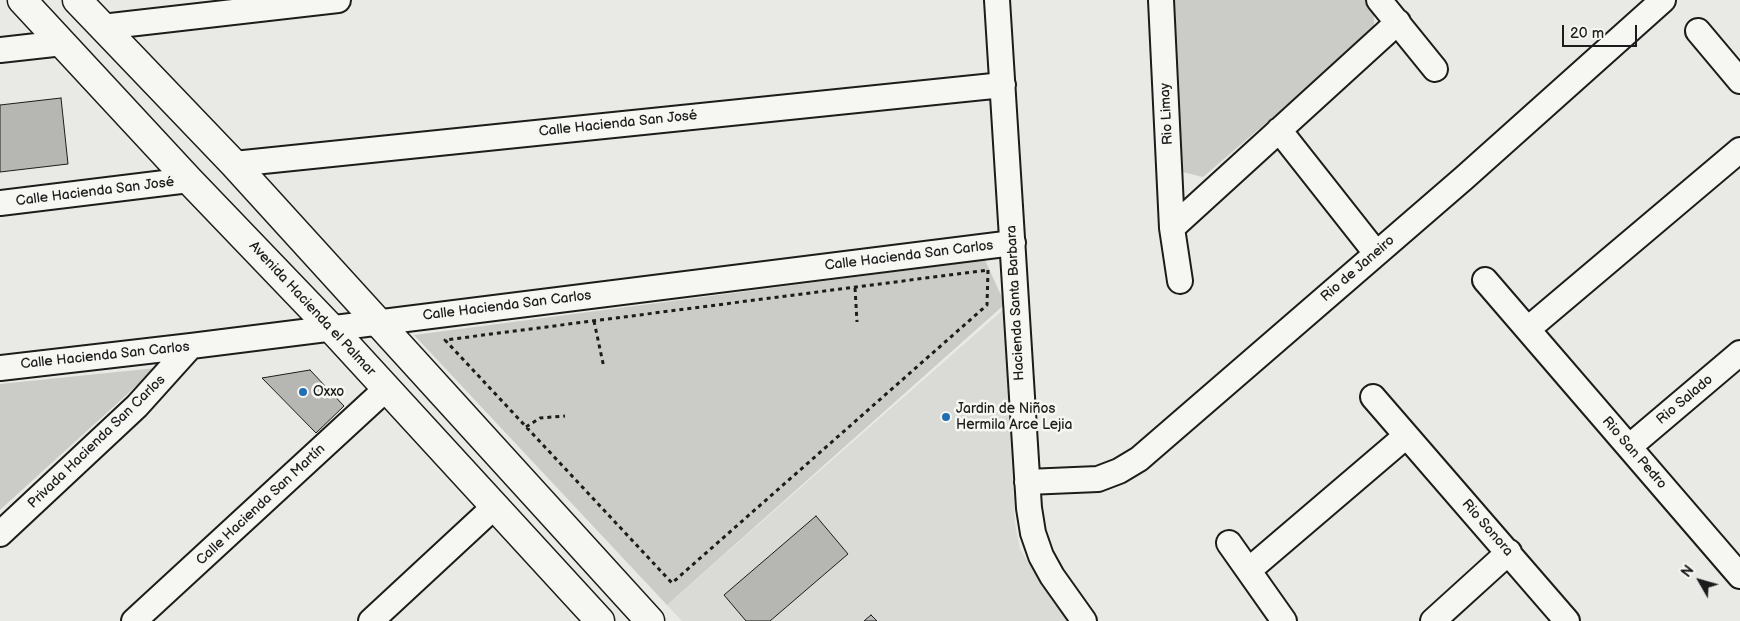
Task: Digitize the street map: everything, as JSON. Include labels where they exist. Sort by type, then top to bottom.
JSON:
[{"type":"street","name":"Avenida Hacienda el Palmar","points":[[22,0],[387,388],[600,621]]},
{"type":"street","points":[[77,0],[234,164],[380,322],[650,621]]},
{"type":"street","points":[[102,27],[338,0]]},
{"type":"street","name":"Hacienda Santa Barbara","points":[[997,0],[1027,482],[1033,533],[1041,556],[1052,576],[1084,621]]},
{"type":"street","name":"Rio Limay","points":[[1161,0],[1172,228],[1180,282]]},
{"type":"street","points":[[1379,0],[1435,69]]},
{"type":"street","name":"Rio de Janeiro","points":[[1027,482],[1098,479],[1119,471],[1139,458],[1464,178],[1663,0]]},
{"type":"street","points":[[1172,228],[1398,22]]},
{"type":"street","points":[[1698,31],[1740,81]]},
{"type":"street","points":[[0,50],[63,43]]},
{"type":"street","name":"Calle Hacienda San José","points":[[234,164],[1003,85]]},
{"type":"street","points":[[1279,130],[1376,253]]},
{"type":"street","points":[[1528,329],[1740,150]]},
{"type":"street","name":"Calle Hacienda San José","points":[[0,204],[190,180]]},
{"type":"street","name":"Calle Hacienda San Carlos","points":[[0,368],[191,346],[1013,243]]},
{"type":"street","name":"Rio San Pedro","points":[[1485,280],[1629,447],[1738,569]]},
{"type":"street","name":"Privada Hacienda San Carlos","points":[[0,534],[137,406],[191,346]]},
{"type":"street","name":"Rio Salado","points":[[1629,447],[1740,353]]},
{"type":"street","name":"Calle Hacienda San Martín","points":[[134,621],[387,388]]},
{"type":"street","name":"Rio Sonora","points":[[1373,397],[1567,621]]},
{"type":"street","points":[[1249,570],[1406,436]]},
{"type":"street","points":[[371,621],[494,507]]},
{"type":"street","points":[[1229,543],[1284,621]]},
{"type":"street","points":[[1432,621],[1509,552]]},
{"type":"path","points":[[988,270],[987,305],[672,584],[445,340],[594,321],[855,287],[988,270]]},
{"type":"path","points":[[855,287],[857,322]]},
{"type":"path","points":[[594,321],[604,368]]},
{"type":"path","points":[[526,427],[540,418],[565,416]]},
{"type":"shaded area","points":[[1172,0],[1365,0],[1374,10],[1374,30],[1203,177],[1183,172]]},
{"type":"shaded area","points":[[985,260],[1005,304],[667,605],[414,335]]},
{"type":"shaded area","name":"Jardin de Niños Hermila Arce Lejia","points":[[1004,309],[1015,524],[1020,549],[1067,621],[682,621],[667,605]]},
{"type":"shaded area","points":[[156,368],[0,510],[0,384]]},
{"type":"building","points":[[61,98],[68,164],[0,172],[0,105]]},
{"type":"building","name":"Oxxo","points":[[310,370],[344,406],[316,433],[262,378]]},
{"type":"building","points":[[816,516],[848,554],[770,621],[746,621],[724,595]]},
{"type":"building","points":[[871,615],[877,621],[864,621]]},
{"type":"place","name":"Oxxo","points":[[303,392]]},
{"type":"place","name":"Jardin de Niños Hermila Arce Lejia","points":[[946,417]]}]
